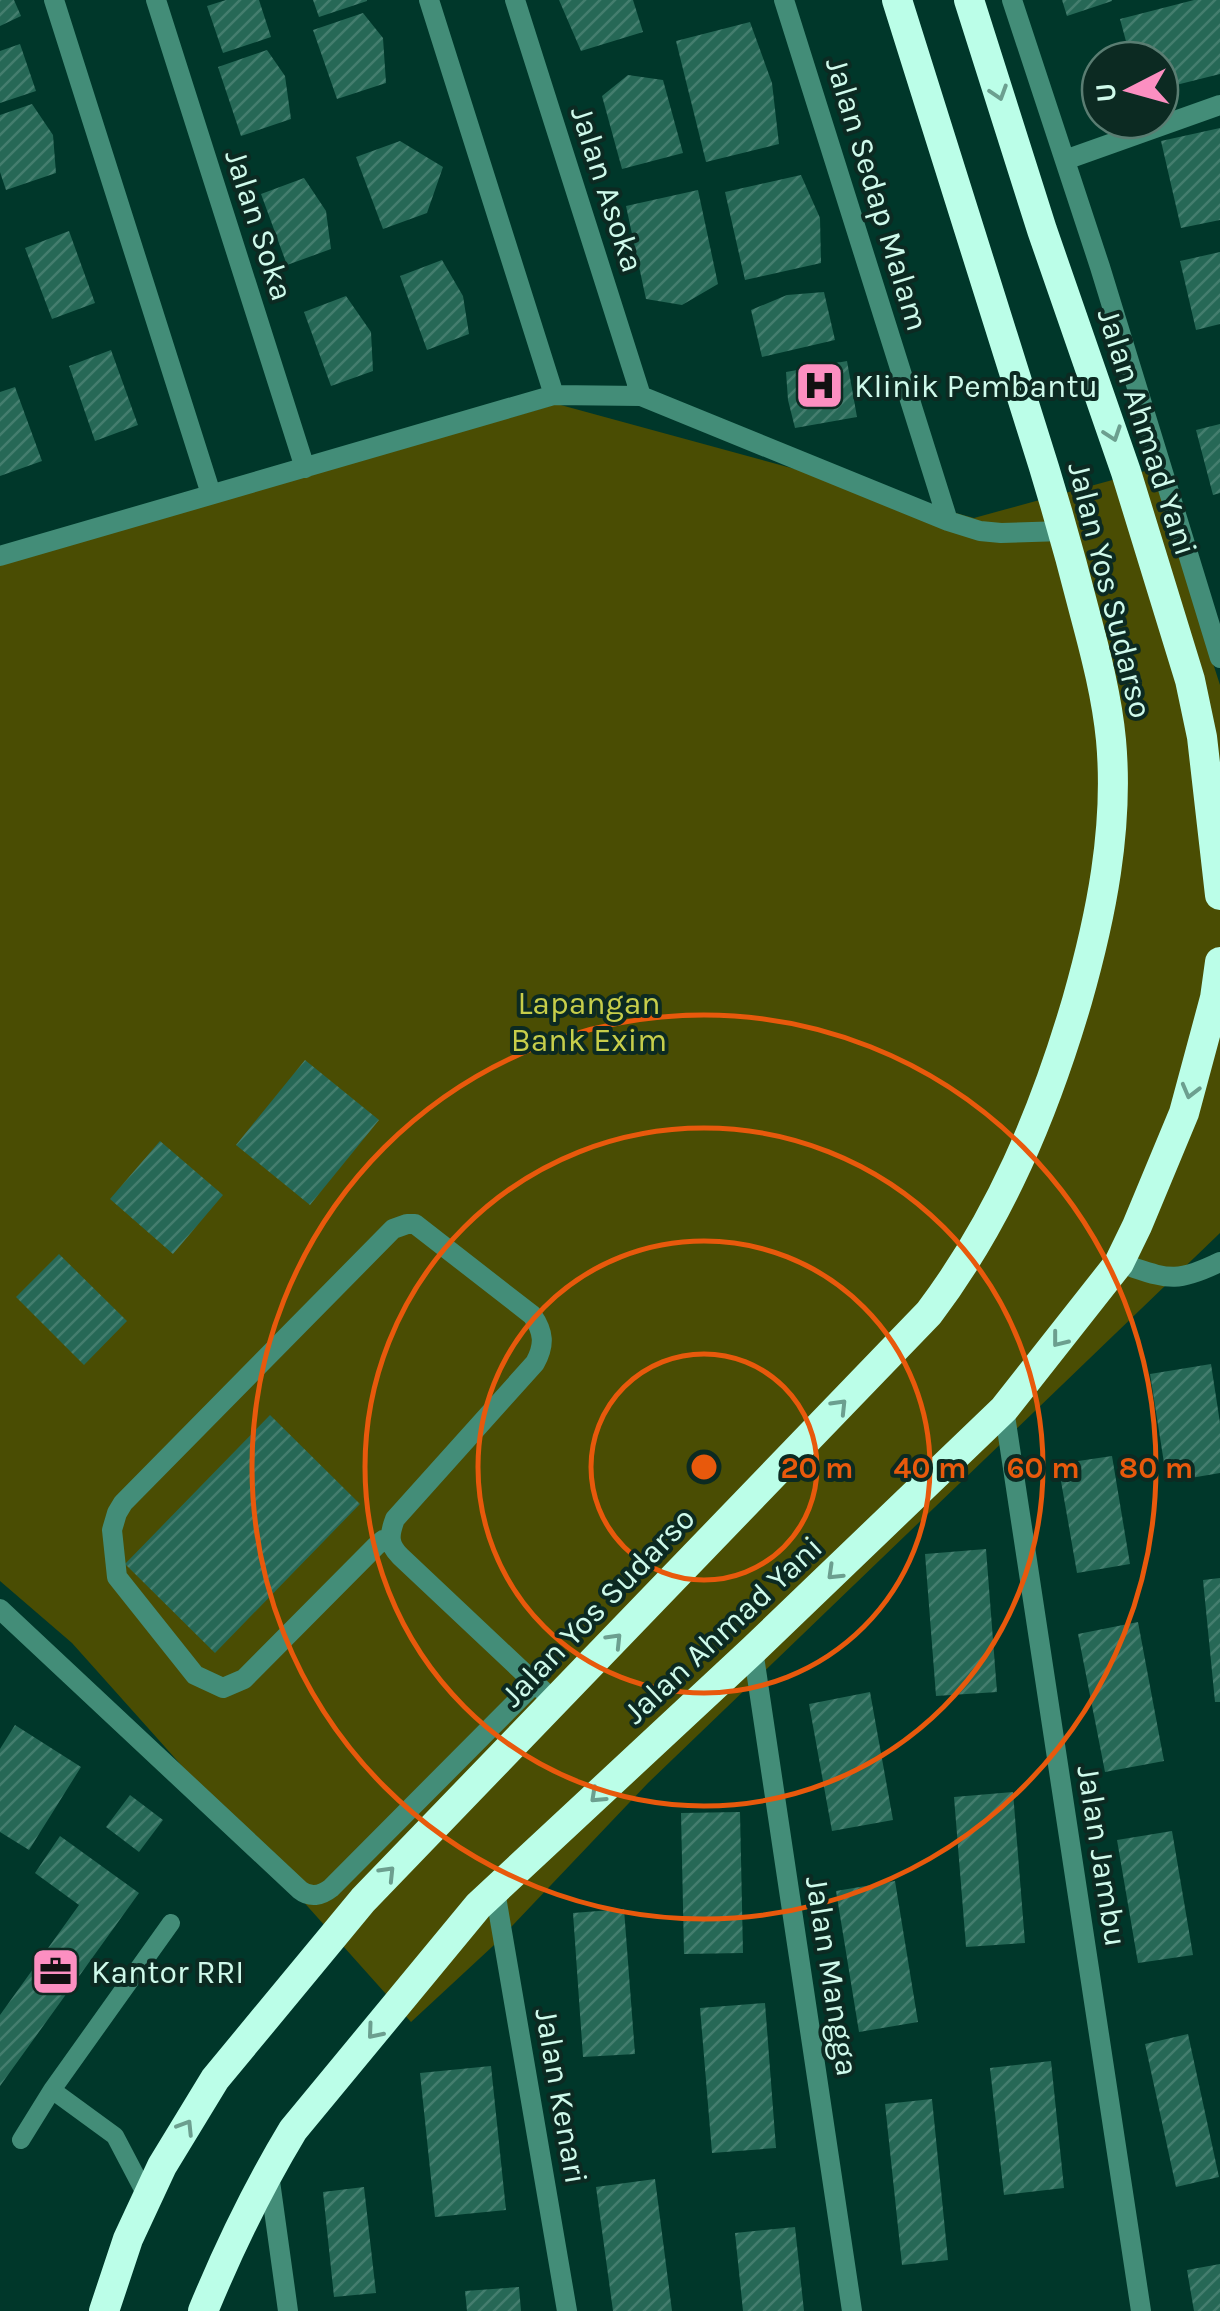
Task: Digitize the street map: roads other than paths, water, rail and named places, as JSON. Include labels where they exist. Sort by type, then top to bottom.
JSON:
[{"type":"highway","name":"Jalan Yos Sudarso","points":[[104,2311],[128,2238],[147,2197],[215,2080],[362,1900],[544,1693],[929,1313],[986,1228],[1017,1168],[1046,1097],[1093,946],[1113,809],[1111,739],[1099,669],[1064,531],[897,0]]},
{"type":"highway","name":"Jalan Ahmad Yani","points":[[969,0],[1042,230],[1126,472],[1190,680],[1202,737],[1220,896]]},
{"type":"highway","name":"Jalan Ahmad Yani","points":[[203,2311],[228,2251],[293,2130],[478,1906],[1004,1409],[1119,1263],[1184,1113],[1215,998],[1220,962]]},
{"type":"street","points":[[54,0],[211,494]]},
{"type":"street","name":"Jalan Soka","points":[[156,0],[305,468]]},
{"type":"street","points":[[428,0],[554,396]]},
{"type":"street","name":"Jalan Asoka","points":[[515,0],[641,396]]},
{"type":"street","name":"Jalan Sedap Malam","points":[[784,0],[948,521]]},
{"type":"street","points":[[1012,0],[1100,266],[1220,658]]},
{"type":"street","points":[[1065,160],[1220,104]]},
{"type":"street","points":[[0,556],[554,396],[641,396],[948,521],[1001,533],[1064,531]]},
{"type":"street","points":[[0,1609],[300,1890],[320,1894],[544,1693],[390,1542],[396,1520],[535,1363],[543,1343],[532,1315],[415,1224],[393,1229],[124,1503],[112,1530],[117,1577],[196,1675],[223,1688],[244,1679],[382,1540],[390,1542]]},
{"type":"street","points":[[1119,1263],[1177,1278],[1194,1275],[1220,1262]]},
{"type":"street","name":"Jalan Jambu","points":[[1004,1409],[1141,2311]]},
{"type":"street","name":"Jalan Mangga","points":[[753,1650],[852,2311]]},
{"type":"street","name":"Jalan Kenari","points":[[495,1890],[567,2311]]},
{"type":"street","points":[[268,2171],[288,2311]]},
{"type":"lane","points":[[21,2140],[171,1923]]},
{"type":"lane","points":[[52,2090],[115,2136],[147,2197]]},
{"type":"place","name":"Klinik Pembantu","points":[[819,386]]},
{"type":"place","name":"Kantor RRI","points":[[56,1972]]},
{"type":"park label","name":"Lapangan Bank Exim","points":[[589,1022]]}]
